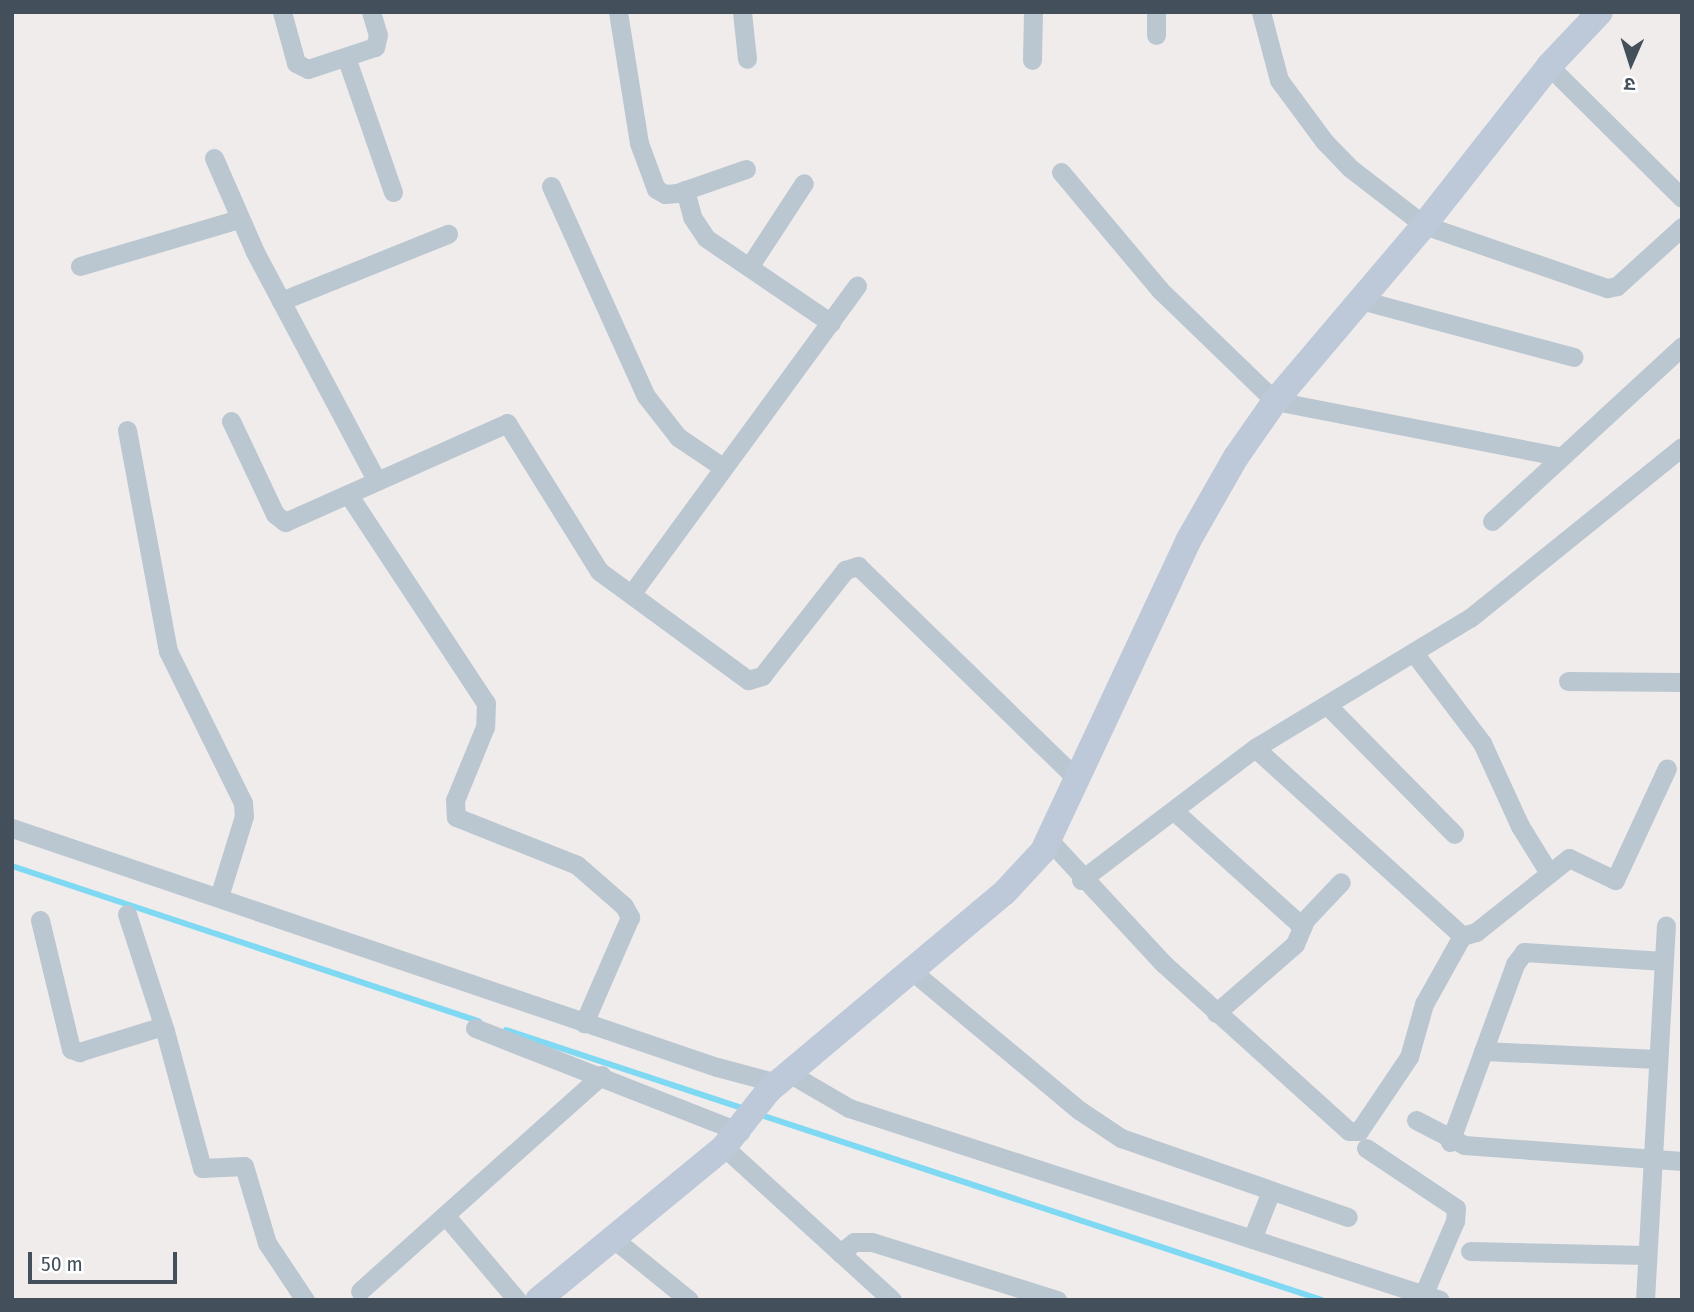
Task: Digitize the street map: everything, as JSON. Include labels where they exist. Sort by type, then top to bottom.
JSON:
[{"type":"street","points":[[282,12],[302,68],[346,57],[378,43],[371,12]]},
{"type":"street","points":[[618,12],[649,179],[666,194],[746,169]]},
{"type":"street","points":[[741,12],[747,59]]},
{"type":"street","points":[[1032,12],[1032,60]]},
{"type":"street","points":[[1156,12],[1156,35]]},
{"type":"street","points":[[1261,12],[1279,80],[1324,141],[1350,168],[1424,225],[1607,288],[1617,286],[1682,227]]},
{"type":"street","points":[[538,1300],[615,1240],[737,1133],[778,1082],[1004,893],[1049,840],[1079,781],[1206,505],[1275,401],[1424,225],[1549,66],[1600,12]]},
{"type":"street","points":[[346,57],[393,192]]},
{"type":"street","points":[[1549,66],[1682,198]]},
{"type":"street","points":[[214,158],[239,219],[376,480]]},
{"type":"street","points":[[1061,172],[1160,290],[1275,401],[1562,457]]},
{"type":"street","points":[[748,267],[804,183]]},
{"type":"street","points":[[551,186],[646,396],[678,437],[724,468]]},
{"type":"street","points":[[685,190],[698,229],[748,267],[831,323]]},
{"type":"street","points":[[80,266],[239,219]]},
{"type":"street","points":[[281,301],[448,234]]},
{"type":"street","points":[[632,593],[858,286]]},
{"type":"street","points":[[1361,300],[1574,357]]},
{"type":"street","points":[[1492,521],[1682,346]]},
{"type":"street","points":[[231,421],[280,521],[292,520],[507,423],[516,430],[591,562],[741,677],[756,680],[845,570],[858,566],[1079,781]]},
{"type":"street","points":[[127,430],[168,651],[243,803],[244,816],[219,897]]},
{"type":"street","points":[[1081,880],[1255,748],[1414,653],[1522,580],[1682,447]]},
{"type":"street","points":[[348,494],[485,703],[485,727],[455,800],[456,817],[577,865],[624,906],[629,917],[583,1023]]},
{"type":"street","points":[[1414,653],[1482,743],[1528,841],[1549,873]]},
{"type":"street","points":[[1568,681],[1682,682]]},
{"type":"street","points":[[1327,705],[1454,834]]},
{"type":"street","points":[[1255,748],[1462,936]]},
{"type":"street","points":[[1049,840],[1081,880],[1216,1013],[1349,1131],[1359,1131],[1409,1056],[1424,1004],[1462,936],[1476,932],[1549,873],[1573,858],[1615,880],[1667,768]]},
{"type":"street","points":[[1174,811],[1303,927]]},
{"type":"street","points":[[12,828],[583,1023],[778,1082],[849,1108],[1429,1298],[1455,1221],[1456,1208],[1366,1148]]},
{"type":"street","points":[[1216,1013],[1295,944],[1303,927],[1341,882]]},
{"type":"street","points":[[127,914],[163,1026],[202,1168],[244,1166],[267,1242],[305,1300]]},
{"type":"street","points":[[40,920],[71,1049],[79,1052],[163,1026]]},
{"type":"street","points":[[1645,1300],[1650,1159],[1666,926]]},
{"type":"street","points":[[1450,1142],[1515,964],[1524,951],[1664,961]]},
{"type":"street","points":[[912,971],[1099,1125],[1150,1151],[1348,1217]]},
{"type":"street","points":[[475,1028],[602,1075],[737,1133],[840,1253],[892,1300]]},
{"type":"street","points":[[1483,1051],[1657,1059]]},
{"type":"street","points":[[360,1291],[602,1075]]},
{"type":"street","points":[[1416,1120],[1450,1142],[1682,1161]]},
{"type":"street","points":[[1252,1239],[1271,1191]]},
{"type":"street","points":[[446,1215],[517,1300]]},
{"type":"street","points":[[615,1240],[689,1300]]},
{"type":"street","points":[[840,1253],[854,1242],[872,1242],[1057,1300]]},
{"type":"street","points":[[1470,1251],[1646,1255]]},
{"type":"waterway","points":[[12,866],[479,1021]]},
{"type":"waterway","points":[[506,1030],[745,1109]]},
{"type":"waterway","points":[[758,1114],[1322,1300]]}]
